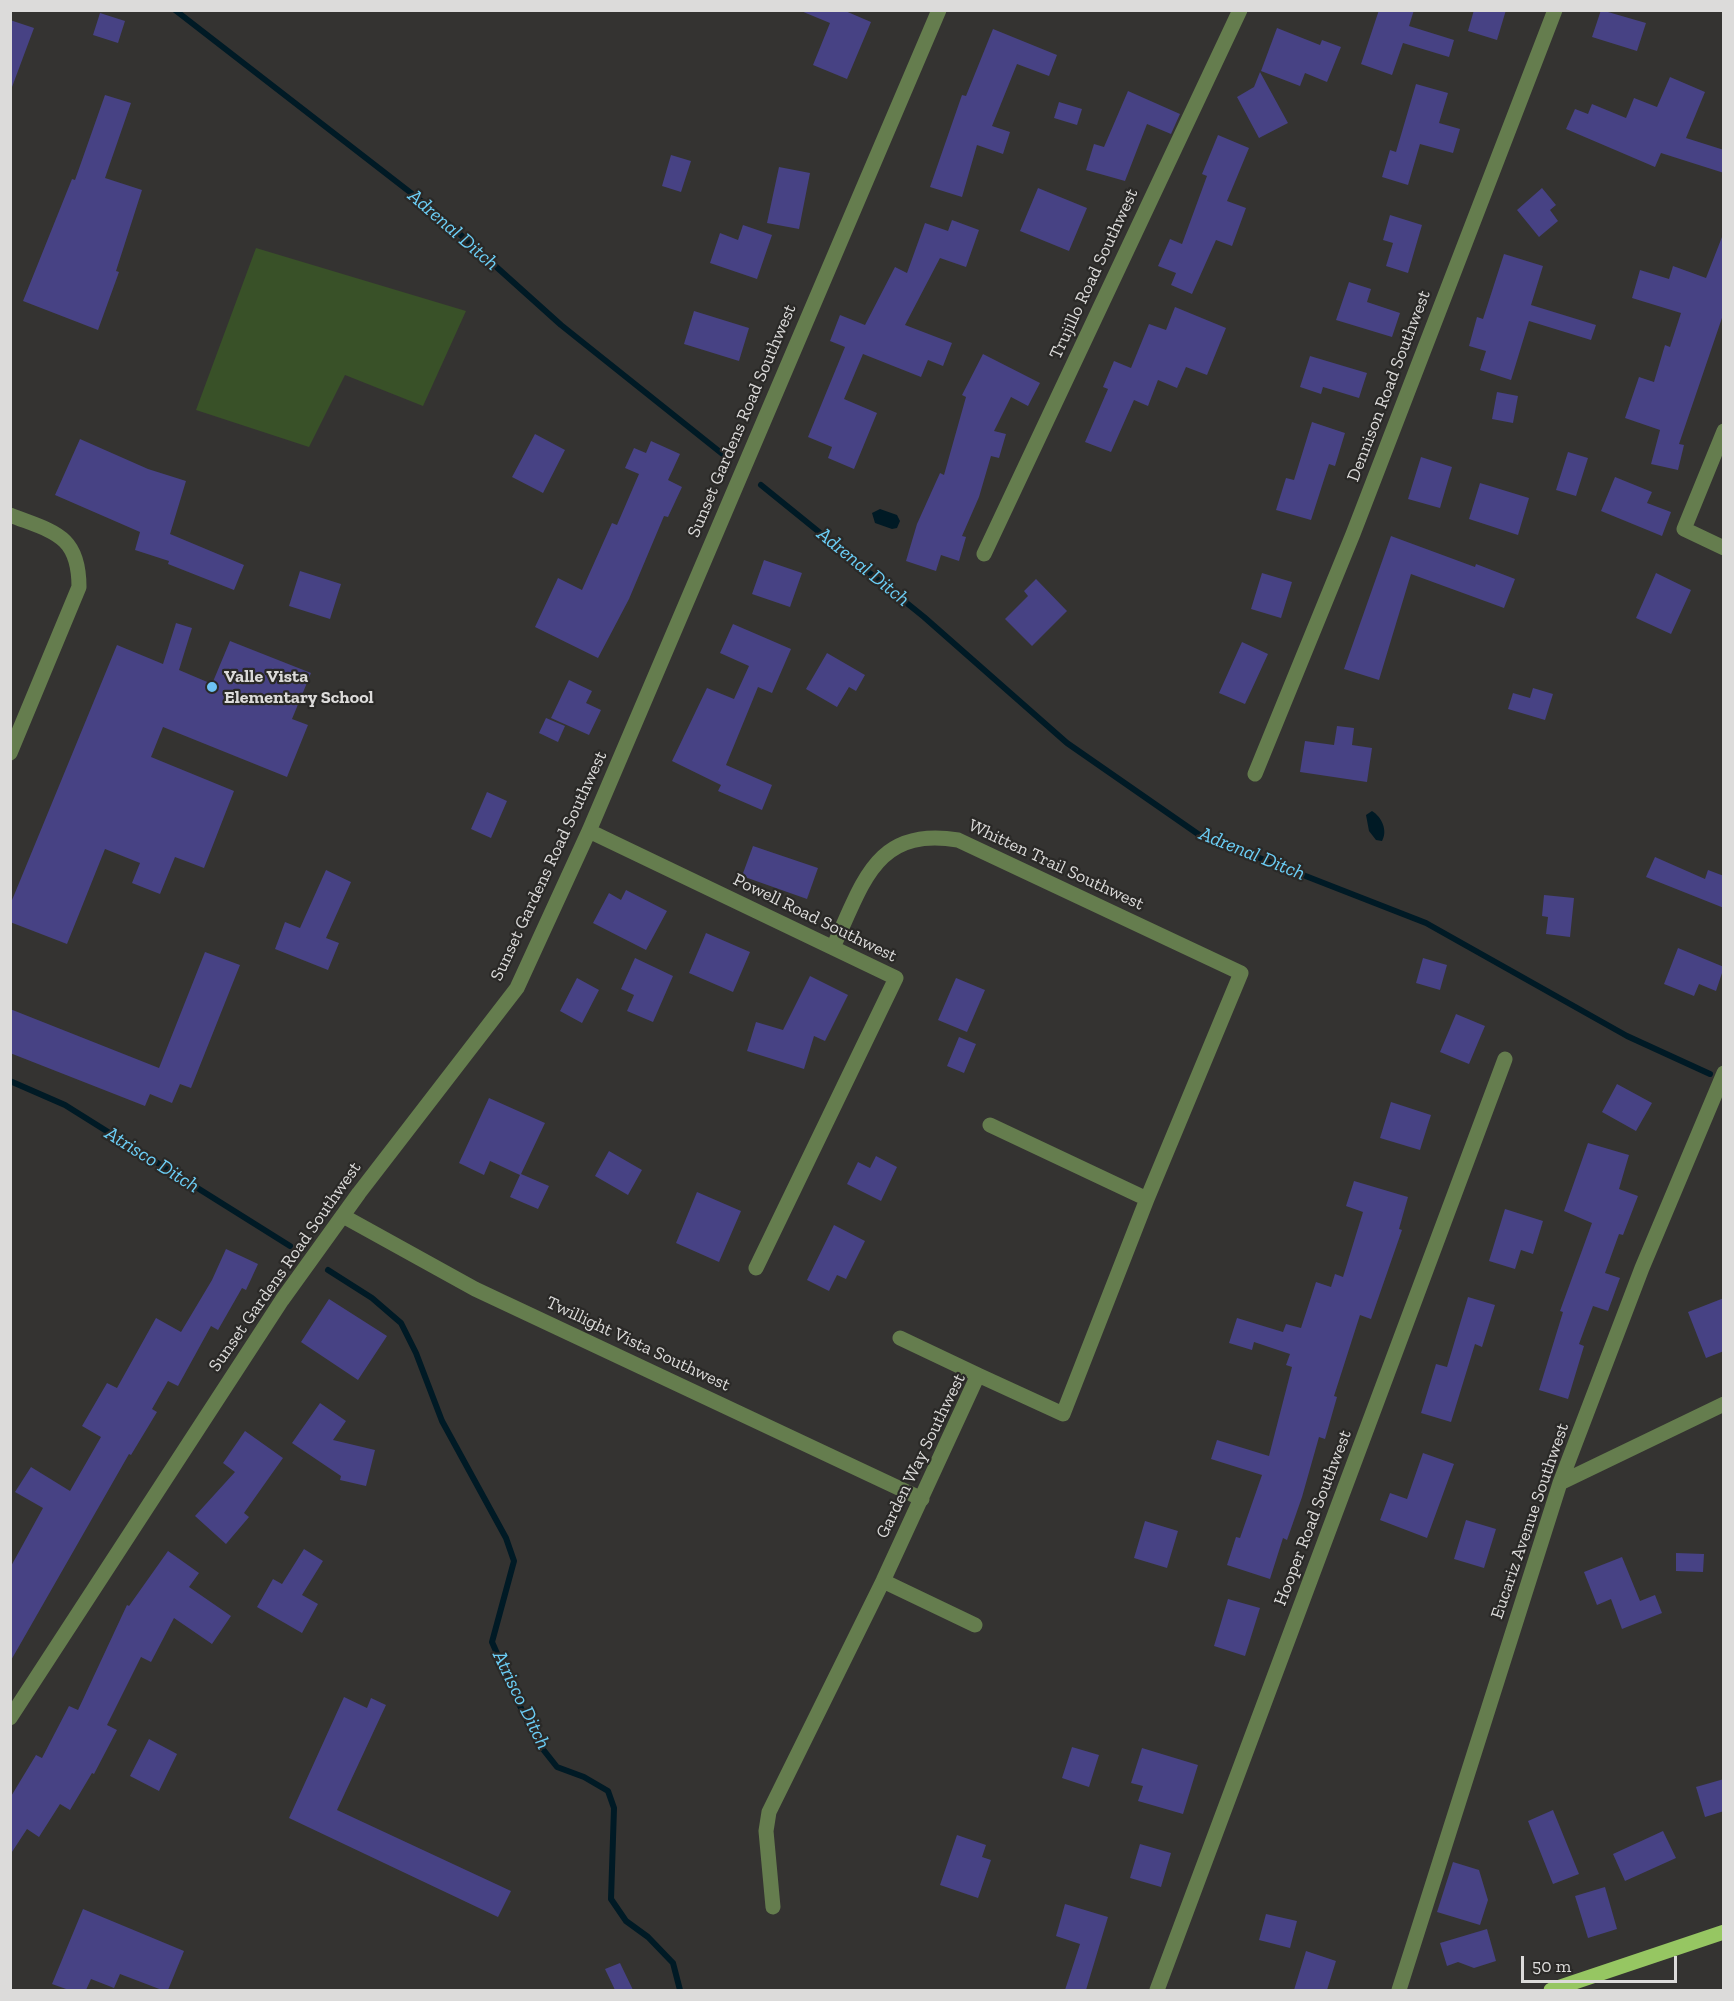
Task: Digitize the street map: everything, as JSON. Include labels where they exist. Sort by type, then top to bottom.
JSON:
[{"type":"main road","points":[[1551,1990],[1724,1932]]},
{"type":"street","name":"Sunset Gardens Road Southwest","points":[[10,1718],[282,1300],[340,1220],[517,988],[589,831],[939,10]]},
{"type":"street","name":"Trujillo Road Southwest","points":[[984,554],[1240,10]]},
{"type":"street","name":"Dennison Road Southwest","points":[[1254,774],[1353,534],[1555,10]]},
{"type":"street","points":[[1724,431],[1684,529],[1724,549]]},
{"type":"street","points":[[10,515],[60,537],[73,548],[79,565],[79,586],[10,753]]},
{"type":"street","name":"Powell Road Southwest","points":[[589,831],[896,978],[756,1268]]},
{"type":"street","name":"Whitten Trail Southwest","points":[[833,947],[870,869],[888,850],[909,840],[932,836],[958,840],[1241,973]]},
{"type":"street","name":"Garden Way Southwest","points":[[773,1907],[766,1831],[769,1812],[883,1581],[978,1375],[1063,1414],[1147,1200],[1241,973]]},
{"type":"street","name":"Hooper Road Southwest","points":[[1157,1990],[1505,1059]]},
{"type":"street","name":"Eucariz Avenue Southwest","points":[[1399,1990],[1560,1483],[1642,1268],[1724,1073]]},
{"type":"street","points":[[990,1125],[1147,1200]]},
{"type":"street","name":"Twillight Vista Southwest","points":[[340,1220],[475,1289],[922,1498]]},
{"type":"street","points":[[900,1338],[978,1375]]},
{"type":"street","points":[[1560,1483],[1724,1404]]},
{"type":"street","points":[[883,1581],[975,1625]]},
{"type":"green space","points":[[256,248],[466,311],[423,406],[345,375],[309,447],[196,410]]},
{"type":"water","points":[[880,509],[897,515],[900,521],[897,528],[892,529],[875,523],[872,513]]},
{"type":"water","points":[[1372,811],[1383,824],[1382,841],[1376,840],[1369,831],[1366,815]]},
{"type":"building","points":[[843,10],[871,22],[847,79],[813,65],[830,23],[801,11]]},
{"type":"building","points":[[1379,10],[1414,10],[1409,26],[1454,40],[1449,57],[1403,43],[1392,75],[1361,64]]},
{"type":"building","points":[[1474,10],[1506,10],[1497,40],[1468,31]]},
{"type":"building","points":[[1601,10],[1646,23],[1637,51],[1592,37]]},
{"type":"building","points":[[100,13],[125,21],[118,43],[93,35]]},
{"type":"building","points":[[10,20],[34,28],[12,87],[10,86]]},
{"type":"building","points":[[1277,28],[1320,45],[1322,40],[1341,47],[1327,82],[1305,73],[1300,86],[1261,71]]},
{"type":"building","points":[[993,29],[1057,55],[1049,76],[1017,64],[992,126],[1010,132],[1003,154],[977,145],[962,197],[930,187],[962,95],[966,96]]},
{"type":"building","points":[[1260,72],[1288,123],[1259,138],[1237,97],[1254,87]]},
{"type":"building","points":[[1670,77],[1705,92],[1686,138],[1724,150],[1724,173],[1661,153],[1655,167],[1566,129],[1575,109],[1588,114],[1592,104],[1626,118],[1634,98],[1657,107]]},
{"type":"building","points":[[1416,84],[1448,93],[1439,123],[1460,129],[1453,153],[1420,144],[1408,185],[1382,177],[1390,150],[1396,152]]},
{"type":"building","points":[[1128,91],[1180,114],[1171,134],[1147,124],[1125,181],[1086,170],[1094,144],[1104,147]]},
{"type":"building","points":[[105,95],[131,103],[105,178],[142,190],[116,271],[119,272],[98,330],[23,301],[72,179],[75,180]]},
{"type":"building","points":[[1059,102],[1082,109],[1077,125],[1054,118]]},
{"type":"building","points":[[1218,135],[1249,148],[1227,201],[1246,208],[1232,246],[1216,240],[1192,294],[1171,285],[1176,273],[1158,266],[1170,239],[1182,244],[1207,176],[1202,174]]},
{"type":"building","points":[[671,155],[691,161],[681,192],[662,186]]},
{"type":"building","points":[[779,167],[810,173],[799,229],[767,223]]},
{"type":"building","points":[[1038,188],[1087,208],[1069,251],[1020,231]]},
{"type":"building","points":[[1542,188],[1556,205],[1550,210],[1558,221],[1539,237],[1517,210]]},
{"type":"building","points":[[1390,215],[1422,225],[1408,273],[1386,266],[1393,243],[1383,240]]},
{"type":"building","points":[[952,220],[979,230],[966,267],[940,258],[905,325],[952,343],[943,366],[928,360],[921,377],[863,354],[844,399],[877,413],[854,469],[828,458],[832,447],[808,437],[845,347],[830,341],[840,315],[865,325],[895,267],[907,273],[925,223],[948,231]]},
{"type":"building","points":[[743,225],[772,235],[757,279],[710,263],[720,233],[738,240]]},
{"type":"building","points":[[1722,237],[1724,312],[1679,444],[1684,445],[1678,470],[1651,464],[1660,430],[1625,418],[1639,377],[1654,382],[1665,345],[1670,347],[1681,313],[1632,298],[1640,270],[1669,279],[1673,266],[1706,278]]},
{"type":"building","points":[[1504,254],[1543,266],[1531,305],[1596,325],[1591,340],[1529,321],[1511,380],[1480,370],[1486,351],[1469,346],[1477,317],[1483,319]]},
{"type":"building","points":[[1349,282],[1371,289],[1367,302],[1400,313],[1392,337],[1336,320]]},
{"type":"building","points":[[1175,307],[1226,328],[1207,375],[1186,367],[1177,388],[1158,380],[1148,406],[1134,400],[1111,452],[1085,442],[1108,389],[1103,387],[1114,361],[1131,368],[1149,324],[1166,330]]},
{"type":"building","points":[[694,311],[749,328],[739,361],[684,344]]},
{"type":"building","points":[[983,354],[1040,383],[1028,406],[1011,397],[994,431],[1006,434],[999,458],[991,456],[979,497],[962,536],[966,537],[959,561],[941,555],[936,571],[906,561],[917,524],[940,473],[944,475],[966,397],[962,395]]},
{"type":"building","points":[[1310,356],[1367,373],[1359,398],[1323,387],[1321,394],[1300,387]]},
{"type":"building","points":[[1497,392],[1518,396],[1513,423],[1492,419]]},
{"type":"building","points":[[1312,422],[1345,433],[1335,466],[1329,464],[1311,520],[1276,510],[1286,478],[1294,480]]},
{"type":"building","points":[[535,434],[565,450],[543,493],[512,477]]},
{"type":"building","points":[[80,439],[148,469],[186,481],[170,534],[244,565],[234,590],[168,564],[169,561],[135,550],[140,532],[55,495]]},
{"type":"building","points":[[651,441],[680,454],[668,480],[682,487],[668,517],[664,516],[629,599],[598,658],[535,627],[558,578],[582,590],[612,523],[617,525],[639,474],[625,468],[634,448],[646,453]]},
{"type":"building","points":[[1568,452],[1588,458],[1576,496],[1556,490]]},
{"type":"building","points":[[1421,457],[1452,467],[1440,508],[1408,499]]},
{"type":"building","points":[[1615,477],[1652,492],[1647,503],[1671,512],[1662,536],[1601,511]]},
{"type":"building","points":[[1480,483],[1529,498],[1518,535],[1469,519]]},
{"type":"building","points":[[1391,536],[1515,579],[1504,608],[1411,574],[1379,680],[1344,669]]},
{"type":"building","points":[[764,560],[802,573],[790,607],[752,594]]},
{"type":"building","points":[[300,571],[341,584],[330,619],[289,606]]},
{"type":"building","points":[[1262,573],[1292,582],[1281,618],[1251,609]]},
{"type":"building","points":[[1656,573],[1691,590],[1671,634],[1636,618]]},
{"type":"building","points":[[1036,579],[1067,611],[1032,646],[1005,619],[1028,596],[1024,591]]},
{"type":"building","points":[[176,623],[192,628],[179,670],[212,684],[230,641],[311,673],[292,719],[308,725],[287,777],[163,727],[151,757],[234,791],[204,868],[175,857],[160,894],[132,883],[140,863],[105,849],[67,944],[10,922],[10,905],[117,645],[163,664]]},
{"type":"building","points":[[733,624],[791,649],[772,693],[758,687],[726,765],[772,785],[762,810],[718,791],[721,785],[672,761],[707,688],[734,699],[749,666],[720,653]]},
{"type":"building","points":[[1242,642],[1268,654],[1245,704],[1219,693]]},
{"type":"building","points":[[827,653],[865,675],[856,691],[849,687],[837,707],[806,689]]},
{"type":"building","points":[[569,680],[592,691],[586,703],[601,710],[589,735],[551,718]]},
{"type":"building","points":[[1533,688],[1553,694],[1545,720],[1508,709],[1513,693],[1530,698]]},
{"type":"building","points":[[546,718],[565,726],[558,742],[539,733]]},
{"type":"building","points":[[1337,726],[1354,728],[1352,745],[1372,748],[1367,782],[1300,772],[1305,741],[1334,745]]},
{"type":"building","points":[[487,792],[507,801],[491,838],[471,829]]},
{"type":"building","points":[[753,846],[818,868],[807,899],[742,876]]},
{"type":"building","points":[[1655,857],[1705,879],[1708,870],[1724,876],[1724,908],[1646,877]]},
{"type":"building","points":[[326,870],[351,882],[326,938],[339,943],[328,970],[275,949],[285,922],[300,928]]},
{"type":"building","points":[[626,890],[667,911],[646,950],[593,923],[609,893],[621,900]]},
{"type":"building","points":[[1544,895],[1574,898],[1570,937],[1546,934],[1548,917],[1542,916]]},
{"type":"building","points":[[706,933],[750,952],[733,992],[689,973]]},
{"type":"building","points":[[1678,948],[1724,967],[1716,991],[1699,984],[1694,996],[1664,984]]},
{"type":"building","points":[[205,952],[240,965],[191,1088],[180,1084],[172,1103],[150,1094],[145,1106],[10,1053],[10,1009],[159,1068]]},
{"type":"building","points":[[635,958],[673,976],[653,1022],[627,1011],[634,995],[621,989]]},
{"type":"building","points":[[1423,958],[1447,965],[1440,990],[1416,983]]},
{"type":"building","points":[[810,976],[848,995],[825,1041],[814,1036],[804,1069],[747,1051],[756,1022],[783,1030]]},
{"type":"building","points":[[577,978],[599,990],[582,1023],[560,1011]]},
{"type":"building","points":[[956,978],[985,990],[967,1032],[938,1020]]},
{"type":"building","points":[[1456,1014],[1485,1026],[1469,1064],[1440,1052]]},
{"type":"building","points":[[959,1037],[976,1044],[964,1073],[947,1066]]},
{"type":"building","points":[[1617,1084],[1652,1103],[1636,1131],[1602,1112]]},
{"type":"building","points":[[489,1098],[545,1123],[521,1174],[549,1186],[538,1209],[510,1197],[520,1175],[490,1161],[484,1175],[459,1163]]},
{"type":"building","points":[[1391,1102],[1431,1115],[1420,1150],[1380,1138]]},
{"type":"building","points":[[1588,1143],[1629,1155],[1619,1189],[1638,1196],[1623,1235],[1619,1234],[1605,1273],[1620,1278],[1608,1311],[1593,1306],[1579,1344],[1584,1346],[1568,1399],[1539,1390],[1563,1312],[1560,1311],[1592,1223],[1564,1211]]},
{"type":"building","points":[[609,1151],[642,1170],[628,1195],[595,1176]]},
{"type":"building","points":[[876,1156],[897,1167],[881,1201],[847,1184],[858,1162],[870,1168]]},
{"type":"building","points":[[1354,1181],[1408,1197],[1399,1229],[1402,1230],[1371,1319],[1360,1315],[1334,1396],[1337,1397],[1325,1439],[1319,1437],[1302,1497],[1287,1540],[1283,1538],[1270,1579],[1227,1565],[1236,1537],[1240,1538],[1262,1475],[1211,1459],[1217,1440],[1269,1456],[1292,1367],[1286,1365],[1290,1354],[1254,1342],[1252,1350],[1229,1343],[1237,1318],[1283,1332],[1286,1324],[1301,1328],[1316,1282],[1331,1287],[1335,1274],[1343,1277],[1363,1212],[1346,1206]]},
{"type":"building","points":[[697,1192],[741,1211],[719,1262],[676,1243]]},
{"type":"building","points":[[1505,1209],[1543,1221],[1533,1254],[1521,1250],[1515,1269],[1489,1261]]},
{"type":"building","points":[[834,1225],[865,1241],[846,1279],[837,1275],[829,1291],[807,1280]]},
{"type":"building","points":[[226,1249],[258,1264],[246,1290],[242,1288],[218,1330],[211,1326],[178,1386],[168,1381],[152,1409],[157,1412],[131,1455],[129,1454],[10,1662],[10,1568],[43,1508],[15,1492],[31,1467],[70,1491],[101,1437],[82,1426],[107,1383],[117,1388],[156,1318],[181,1332],[212,1280]]},
{"type":"building","points":[[1468,1297],[1495,1305],[1482,1347],[1475,1344],[1451,1422],[1421,1413],[1436,1364],[1447,1367]]},
{"type":"building","points":[[1724,1298],[1724,1351],[1706,1358],[1688,1312]]},
{"type":"building","points":[[329,1299],[387,1336],[358,1380],[301,1342]]},
{"type":"building","points":[[320,1403],[346,1421],[333,1440],[375,1450],[366,1486],[340,1480],[341,1476],[292,1443]]},
{"type":"building","points":[[245,1431],[283,1458],[244,1513],[249,1517],[226,1544],[195,1516],[235,1472],[223,1463]]},
{"type":"building","points":[[1423,1453],[1454,1464],[1427,1538],[1380,1520],[1390,1493],[1407,1499]]},
{"type":"building","points":[[1466,1520],[1496,1529],[1484,1568],[1454,1559]]},
{"type":"building","points":[[1145,1521],[1178,1531],[1167,1568],[1134,1558]]},
{"type":"building","points":[[304,1549],[323,1561],[302,1595],[318,1604],[302,1633],[257,1607],[273,1579],[282,1584]]},
{"type":"building","points":[[168,1551],[199,1573],[189,1587],[231,1616],[212,1644],[174,1618],[151,1662],[141,1657],[107,1725],[117,1730],[94,1774],[92,1773],[70,1810],[60,1804],[39,1837],[27,1829],[10,1855],[10,1798],[36,1755],[42,1758],[69,1706],[78,1710],[127,1605],[129,1606]]},
{"type":"building","points":[[1676,1553],[1704,1554],[1703,1572],[1676,1571]]},
{"type":"building","points":[[1622,1557],[1640,1601],[1655,1595],[1662,1613],[1622,1629],[1611,1599],[1597,1605],[1584,1572]]},
{"type":"building","points":[[1228,1599],[1260,1608],[1245,1656],[1214,1646]]},
{"type":"building","points":[[344,1697],[367,1708],[371,1698],[386,1705],[337,1810],[511,1891],[498,1917],[289,1818]]},
{"type":"building","points":[[149,1739],[177,1754],[159,1791],[130,1776]]},
{"type":"building","points":[[1072,1747],[1099,1755],[1089,1787],[1062,1778]]},
{"type":"building","points":[[1142,1748],[1198,1765],[1183,1814],[1138,1801],[1143,1786],[1131,1783]]},
{"type":"building","points":[[1724,1779],[1724,1811],[1705,1817],[1696,1787]]},
{"type":"building","points":[[1553,1810],[1579,1874],[1553,1884],[1528,1821]]},
{"type":"building","points":[[1663,1831],[1676,1858],[1625,1881],[1613,1854]]},
{"type":"building","points":[[957,1835],[986,1845],[982,1857],[991,1860],[978,1898],[940,1885]]},
{"type":"building","points":[[1140,1844],[1171,1853],[1161,1887],[1130,1878]]},
{"type":"building","points":[[1453,1862],[1479,1870],[1488,1900],[1480,1925],[1437,1912]]},
{"type":"building","points":[[1605,1887],[1617,1929],[1588,1938],[1575,1896]]},
{"type":"building","points":[[1065,1904],[1108,1917],[1086,1990],[1065,1990],[1080,1944],[1056,1936]]},
{"type":"building","points":[[83,1909],[184,1951],[168,1990],[162,1990],[120,1974],[114,1988],[91,1979],[86,1990],[69,1990],[52,1984]]},
{"type":"building","points":[[1266,1914],[1297,1921],[1290,1948],[1259,1940]]},
{"type":"building","points":[[1487,1929],[1496,1961],[1474,1968],[1458,1962],[1447,1966],[1440,1943]]},
{"type":"building","points":[[1306,1951],[1336,1961],[1327,1990],[1294,1990]]},
{"type":"building","points":[[620,1963],[633,1990],[615,1990],[605,1969]]},
{"type":"waterway","name":"Adrenal Ditch","points":[[175,10],[433,210],[561,325],[725,456]]},
{"type":"waterway","name":"Adrenal Ditch","points":[[761,485],[924,617],[1067,743],[1198,834],[1426,923],[1627,1036],[1710,1074]]},
{"type":"waterway","name":"Atrisco Ditch","points":[[10,1081],[65,1105],[290,1246]]},
{"type":"waterway","name":"Atrisco Ditch","points":[[328,1270],[372,1298],[401,1323],[416,1353],[442,1421],[506,1538],[514,1561],[492,1642],[538,1743],[557,1767],[584,1777],[608,1791],[614,1808],[611,1899],[626,1921],[648,1937],[673,1963],[680,1990]]},
{"type":"place","name":"Valle Vista Elementary School","points":[[212,687]]}]
